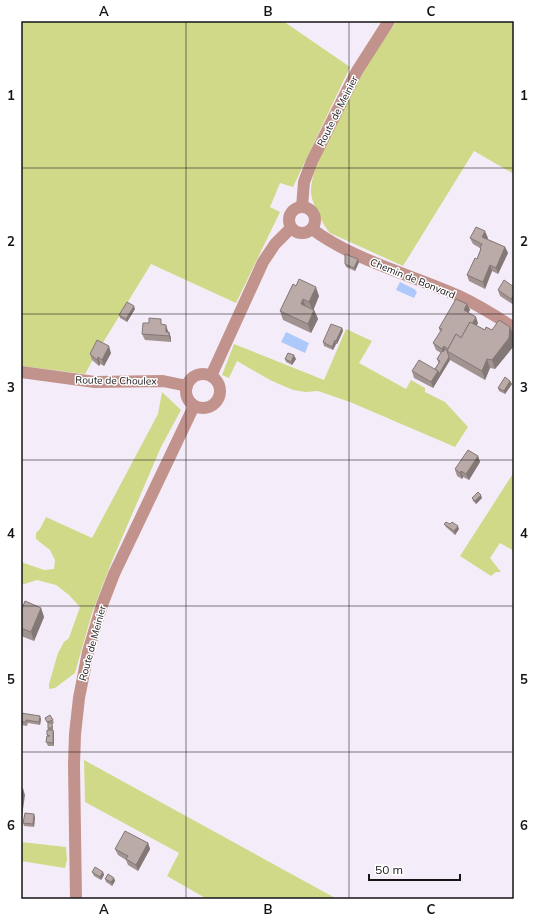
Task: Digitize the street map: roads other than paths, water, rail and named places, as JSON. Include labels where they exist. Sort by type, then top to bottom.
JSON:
[{"type":"street","name":"Route de Meinier","points":[[302,207],[304,182],[312,161],[353,78],[389,21]]},
{"type":"street","points":[[302,207],[308,208],[313,212],[315,224],[312,229],[304,233],[299,233],[291,228],[289,217],[296,208],[302,207]]},
{"type":"street","points":[[211,376],[263,262],[275,244],[291,228]]},
{"type":"street","name":"Chemin de Bonvard","points":[[312,229],[342,247],[481,307],[514,328]]},
{"type":"street","name":"Route de Choulex","points":[[21,372],[94,382],[163,381],[187,386]]},
{"type":"street","points":[[205,374],[211,376],[219,384],[220,390],[217,402],[206,408],[194,406],[187,397],[187,386],[194,376],[205,374]]},
{"type":"street","name":"Route de Meinier","points":[[76,899],[74,800],[75,734],[79,698],[88,652],[102,605],[114,574],[194,406]]},
{"type":"water","points":[[400,282],[416,290],[415,291],[417,292],[414,298],[396,290]]},
{"type":"water","points":[[286,332],[309,343],[305,353],[281,342]]}]
